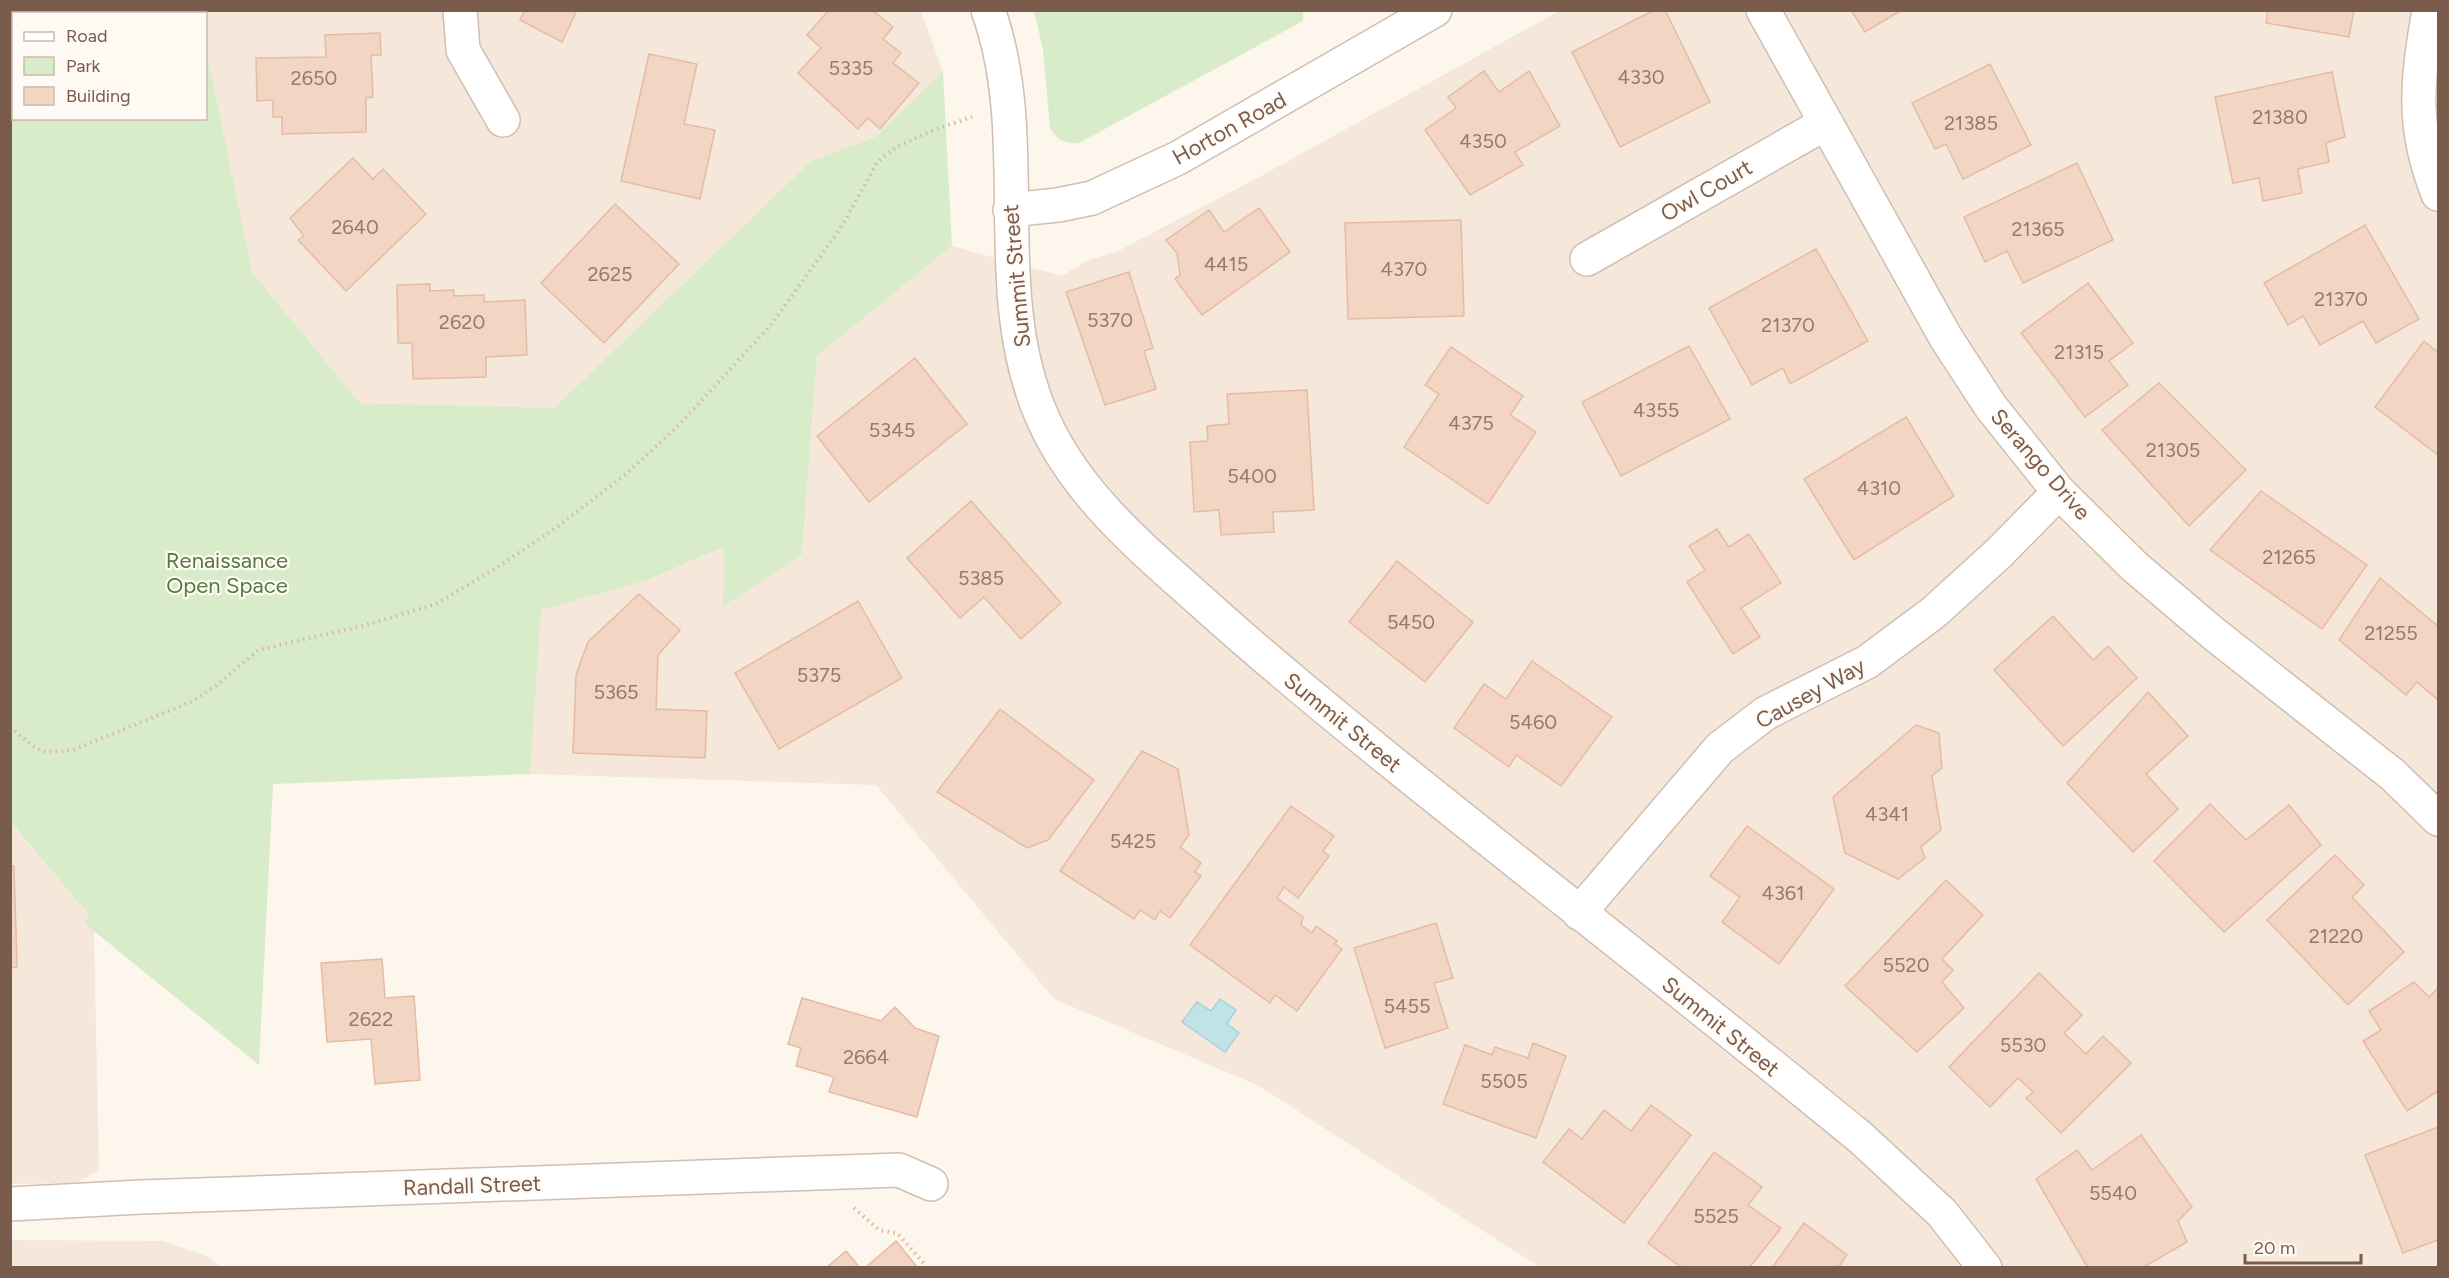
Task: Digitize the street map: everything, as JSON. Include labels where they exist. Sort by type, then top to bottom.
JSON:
[{"type":"street","points":[[460,10],[463,50],[503,120]]},
{"type":"street","name":"Summit Street","points":[[988,10],[1000,51],[1007,106],[1010,210],[1020,348],[1049,431],[1073,472],[1096,503],[1260,655],[1798,1087],[1912,1183],[1949,1221],[1985,1268]]},
{"type":"street","name":"Horton Road","points":[[1010,210],[1058,205],[1092,198],[1178,158],[1435,10]]},
{"type":"street","name":"Serango Drive","points":[[1763,10],[1946,338],[1991,407],[2059,492],[2135,567],[2214,634],[2393,776],[2439,819]]},
{"type":"street","points":[[2429,10],[2418,78],[2419,126],[2430,172],[2439,194]]},
{"type":"street","name":"Owl Court","points":[[1587,259],[1826,123]]},
{"type":"street","name":"Causey Way","points":[[1579,913],[1720,748],[1766,713],[1868,662],[1933,613],[1999,553],[2059,492]]},
{"type":"street","name":"Randall Street","points":[[10,1204],[141,1197],[899,1170],[931,1184]]},
{"type":"path","points":[[10,727],[35,748],[46,752],[73,750],[193,701],[217,686],[258,650],[362,626],[436,604],[493,570],[574,514],[626,474],[676,428],[771,325],[842,226],[878,161],[898,146],[936,129],[1007,106]]},
{"type":"path","points":[[831,1172],[836,1186],[866,1221],[879,1230],[897,1233],[928,1268]]},
{"type":"shaded area","points":[[921,11],[943,72],[875,137],[811,161],[554,408],[360,403],[252,272],[207,52],[207,12],[201,12]]},
{"type":"shaded area","points":[[1559,11],[2438,11],[2438,1267],[1539,1267],[1259,1086],[1054,999],[876,785],[530,774],[540,610],[645,581],[725,547],[723,605],[802,554],[817,356],[952,246],[1062,276],[1086,261],[1118,251],[1263,175]]},
{"type":"shaded area","points":[[10,823],[89,915],[84,923],[94,931],[99,1170],[77,1183],[11,1184]]},
{"type":"shaded area","points":[[11,1240],[163,1241],[209,1257],[221,1267],[11,1267]]},
{"type":"green space","points":[[201,10],[201,12],[12,12],[12,14],[11,11]]},
{"type":"green space","points":[[1303,10],[1303,21],[1079,143],[1062,140],[1050,128],[1043,49],[1034,11]]},
{"type":"green space","name":"Renaissance Open Space","points":[[207,52],[252,272],[360,403],[554,408],[811,161],[875,137],[943,72],[952,246],[817,356],[802,554],[723,606],[724,547],[645,581],[541,610],[530,774],[273,784],[259,1065],[84,923],[89,915],[11,823],[12,96],[12,120],[207,120]]},
{"type":"water","points":[[1220,999],[1236,1010],[1227,1024],[1239,1033],[1225,1052],[1182,1022],[1197,1002],[1211,1011]]},
{"type":"building","points":[[525,10],[577,10],[562,42],[520,20]]},
{"type":"building","points":[[829,10],[872,10],[893,27],[883,39],[901,53],[893,63],[919,83],[880,129],[868,118],[858,129],[798,73],[821,48],[807,35]]},
{"type":"building","points":[[1654,10],[1665,10],[1710,102],[1620,147],[1572,52]]},
{"type":"building","points":[[1851,10],[1902,10],[1865,32]]},
{"type":"building","points":[[2268,10],[2354,10],[2349,37],[2266,23]]},
{"type":"building","points":[[380,33],[381,55],[371,55],[373,97],[366,98],[366,132],[282,134],[282,117],[273,117],[273,100],[257,101],[256,58],[326,57],[325,35]]},
{"type":"building","points":[[649,54],[697,64],[684,124],[715,130],[700,199],[621,181]]},
{"type":"building","points":[[1990,64],[2031,145],[1963,179],[1946,144],[1935,149],[1912,103]]},
{"type":"building","points":[[1484,71],[1499,92],[1529,71],[1560,126],[1515,152],[1523,165],[1470,195],[1425,130],[1456,108],[1448,97]]},
{"type":"building","points":[[2332,72],[2345,137],[2326,143],[2329,162],[2298,169],[2302,193],[2263,201],[2259,178],[2233,183],[2215,97]]},
{"type":"building","points":[[353,158],[373,179],[383,169],[426,214],[346,291],[298,240],[304,236],[290,218]]},
{"type":"building","points":[[2077,163],[2113,240],[2023,283],[2007,251],[1985,262],[1964,217]]},
{"type":"building","points":[[615,204],[679,264],[604,343],[541,283]]},
{"type":"building","points":[[1259,208],[1290,252],[1202,315],[1175,279],[1180,275],[1177,253],[1166,240],[1209,210],[1224,232]]},
{"type":"building","points":[[1461,220],[1464,316],[1348,319],[1345,223]]},
{"type":"building","points":[[2365,225],[2419,319],[2376,343],[2363,321],[2320,345],[2303,316],[2288,325],[2264,283]]},
{"type":"building","points":[[1816,249],[1868,341],[1790,384],[1783,368],[1752,385],[1709,308]]},
{"type":"building","points":[[1129,272],[1153,348],[1144,351],[1156,389],[1105,405],[1066,292]]},
{"type":"building","points":[[2088,283],[2133,343],[2109,361],[2128,385],[2085,417],[2021,333]]},
{"type":"building","points":[[430,284],[430,291],[454,290],[454,296],[484,295],[484,302],[525,300],[527,355],[486,357],[486,377],[413,379],[412,343],[398,343],[397,285]]},
{"type":"building","points":[[2424,341],[2438,352],[2438,455],[2375,407]]},
{"type":"building","points":[[1689,346],[1730,419],[1621,476],[1582,402]]},
{"type":"building","points":[[1451,347],[1523,396],[1510,415],[1536,432],[1488,504],[1404,447],[1439,394],[1425,385]]},
{"type":"building","points":[[915,358],[967,424],[869,502],[817,436]]},
{"type":"building","points":[[2159,383],[2246,470],[2189,526],[2102,430]]},
{"type":"building","points":[[1307,390],[1314,510],[1273,512],[1274,532],[1221,535],[1219,510],[1194,512],[1190,442],[1208,441],[1207,426],[1229,424],[1227,394]]},
{"type":"building","points":[[1906,417],[1954,496],[1854,560],[1804,479]]},
{"type":"building","points":[[2261,491],[2367,565],[2322,629],[2210,550]]},
{"type":"building","points":[[971,501],[1061,603],[1021,639],[984,597],[960,618],[907,558]]},
{"type":"building","points":[[1717,529],[1729,547],[1749,534],[1781,583],[1741,608],[1760,637],[1733,654],[1687,582],[1705,570],[1689,546]]},
{"type":"building","points":[[1397,561],[1473,622],[1425,682],[1349,622]]},
{"type":"building","points":[[2380,578],[2438,626],[2438,700],[2417,682],[2406,695],[2339,640]]},
{"type":"building","points":[[639,594],[680,630],[658,655],[656,709],[707,711],[705,758],[573,753],[576,675],[588,642]]},
{"type":"building","points":[[858,601],[902,678],[779,749],[735,673]]},
{"type":"building","points":[[2053,616],[2093,660],[2108,646],[2137,678],[2063,746],[1994,670]]},
{"type":"building","points":[[1532,661],[1612,717],[1561,786],[1516,755],[1509,767],[1454,728],[1484,684],[1506,699]]},
{"type":"building","points":[[2148,692],[2188,736],[2146,774],[2178,809],[2133,852],[2067,783]]},
{"type":"building","points":[[1000,709],[1094,780],[1048,840],[1027,848],[937,792]]},
{"type":"building","points":[[1916,725],[1939,733],[1942,768],[1932,776],[1941,830],[1921,847],[1925,858],[1898,879],[1845,853],[1833,797]]},
{"type":"building","points":[[1142,751],[1178,769],[1189,835],[1180,847],[1201,863],[1195,872],[1201,876],[1170,918],[1160,911],[1155,920],[1140,910],[1134,919],[1060,871]]},
{"type":"building","points":[[2210,804],[2246,840],[2289,805],[2321,845],[2224,932],[2154,861]]},
{"type":"building","points":[[1291,806],[1334,836],[1323,851],[1329,856],[1298,898],[1284,887],[1277,898],[1303,917],[1301,925],[1312,933],[1316,926],[1337,941],[1335,944],[1342,949],[1297,1011],[1275,995],[1270,1003],[1190,945]]},
{"type":"building","points":[[1747,826],[1834,889],[1779,964],[1722,922],[1740,897],[1710,876]]},
{"type":"building","points":[[2335,855],[2364,885],[2352,897],[2404,952],[2348,1005],[2267,920]]},
{"type":"building","points":[[10,866],[14,866],[17,967],[10,968]]},
{"type":"building","points":[[1946,880],[1983,915],[1942,959],[1953,970],[1942,982],[1964,1008],[1917,1052],[1845,986]]},
{"type":"building","points":[[1436,923],[1453,978],[1434,983],[1448,1028],[1385,1048],[1354,948]]},
{"type":"building","points":[[382,959],[385,998],[414,996],[420,1080],[375,1084],[371,1039],[327,1042],[321,963]]},
{"type":"building","points":[[2039,973],[2082,1015],[2064,1033],[2086,1054],[2103,1036],[2131,1063],[2061,1133],[2026,1098],[2033,1092],[2018,1078],[1990,1107],[1949,1067]]},
{"type":"building","points":[[2414,982],[2429,997],[2438,988],[2438,1091],[2407,1111],[2363,1041],[2381,1030],[2369,1011]]},
{"type":"building","points":[[802,998],[881,1021],[895,1007],[915,1028],[939,1036],[917,1117],[829,1092],[834,1077],[796,1066],[801,1048],[788,1044]]},
{"type":"building","points":[[1533,1043],[1566,1056],[1536,1138],[1443,1104],[1465,1045],[1492,1055],[1495,1047],[1528,1058]]},
{"type":"building","points":[[1651,1105],[1691,1135],[1624,1223],[1543,1162],[1569,1129],[1582,1139],[1604,1110],[1631,1131]]},
{"type":"building","points":[[2438,1127],[2438,1240],[2403,1253],[2365,1155]]},
{"type":"building","points":[[2141,1135],[2192,1207],[2178,1221],[2187,1242],[2142,1268],[2088,1268],[2036,1179],[2077,1150],[2092,1170]]},
{"type":"building","points":[[1714,1152],[1762,1187],[1748,1205],[1781,1228],[1749,1268],[1682,1268],[1648,1243]]},
{"type":"building","points":[[1804,1223],[1847,1255],[1838,1268],[1772,1268]]},
{"type":"building","points":[[896,1241],[918,1268],[865,1268]]},
{"type":"building","points":[[846,1251],[860,1268],[826,1268]]}]
